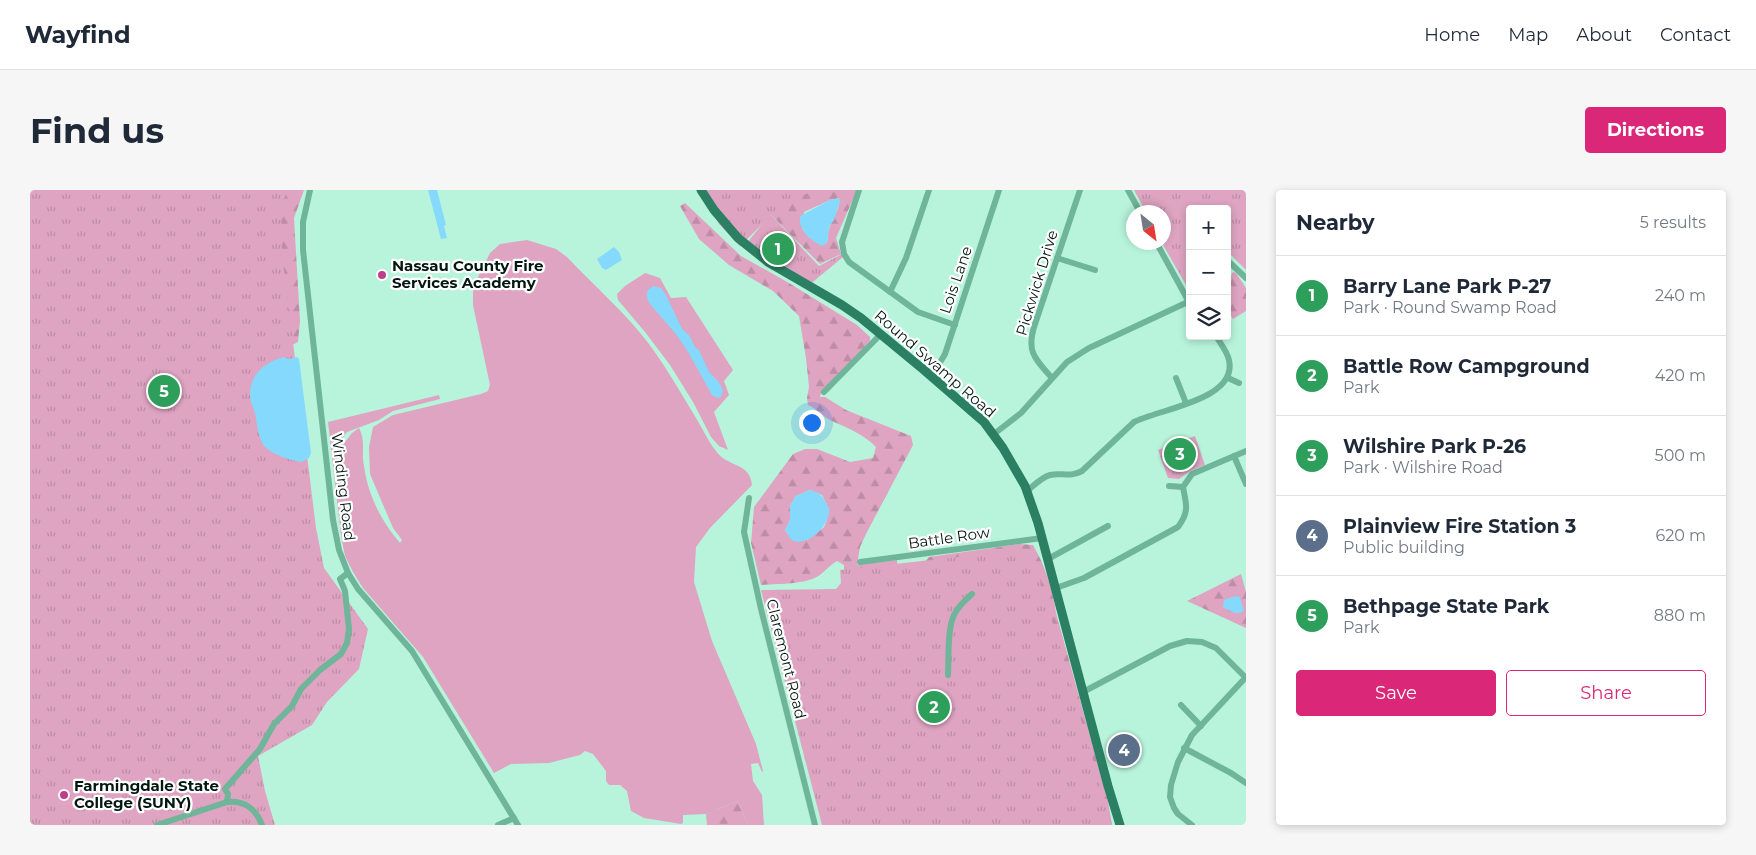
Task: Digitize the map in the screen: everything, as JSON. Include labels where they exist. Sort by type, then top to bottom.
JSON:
[{"type":"main road","name":"Round Swamp Road","points":[[701,190],[714,210],[738,238],[768,262],[842,305],[881,334],[984,422],[994,434],[1013,464],[1026,491],[1042,538],[1120,825]]},
{"type":"street","name":"Winding Road","points":[[310,190],[303,222],[303,250],[334,528],[339,550],[348,574],[358,589],[412,651],[518,825]]},
{"type":"street","points":[[859,190],[843,238],[844,254],[849,262],[918,312],[955,325]]},
{"type":"street","points":[[890,292],[906,258],[929,190]]},
{"type":"street","name":"Lois Lane","points":[[932,376],[945,354],[999,190]]},
{"type":"street","name":"Pickwick Drive","points":[[1052,378],[1032,353],[1030,342],[1080,190]]},
{"type":"street","points":[[1128,190],[1136,205]]},
{"type":"street","points":[[1160,250],[1186,297]]},
{"type":"street","points":[[1057,258],[1094,270]]},
{"type":"street","points":[[1231,264],[1246,278]]},
{"type":"street","points":[[994,434],[1021,413],[1067,362],[1089,348],[1186,303]]},
{"type":"street","points":[[824,392],[881,334]]},
{"type":"street","points":[[1026,491],[1049,475],[1066,476],[1076,474],[1088,466],[1134,422],[1144,417],[1168,411],[1220,388],[1228,378],[1229,361],[1218,340]]},
{"type":"street","points":[[1176,378],[1186,403]]},
{"type":"street","points":[[1228,378],[1239,383]]},
{"type":"street","points":[[1056,588],[1084,578],[1178,526],[1184,519],[1187,507],[1183,486],[1192,474],[1246,451]]},
{"type":"street","points":[[1234,456],[1246,484]]},
{"type":"street","points":[[1169,486],[1183,486]]},
{"type":"street","name":"Claremont Road","points":[[748,498],[744,532],[760,609],[815,825]]},
{"type":"street","points":[[1048,559],[1108,526]]},
{"type":"street","name":"Battle Row","points":[[860,562],[1042,538]]},
{"type":"street","points":[[227,802],[228,794],[225,789],[260,749],[274,724],[292,706],[305,685],[320,670],[341,654],[347,642],[349,629],[345,591],[340,579],[348,574]]},
{"type":"street","points":[[948,675],[950,626],[961,604],[972,594]]},
{"type":"street","points":[[1083,692],[1170,646],[1187,641],[1202,642],[1216,648],[1246,678],[1192,735],[1178,762],[1170,797],[1178,814],[1192,825]]},
{"type":"street","points":[[1181,705],[1201,726]]},
{"type":"street","points":[[1184,748],[1231,772],[1246,783]]},
{"type":"street","points":[[156,825],[235,801],[249,806],[255,812],[262,825]]},
{"type":"street","points":[[498,825],[514,818]]},
{"type":"green space","points":[[30,190],[288,190],[281,205],[282,254],[316,528],[324,568],[368,629],[359,669],[327,702],[312,725],[258,756],[265,791],[275,825],[30,825]]},
{"type":"green space","points":[[217,190],[304,190],[294,218],[300,321],[298,342],[268,358]]},
{"type":"green space","points":[[701,190],[857,190],[836,238],[841,254],[820,264],[771,215],[740,246],[718,220]],"holes":[[[839,198],[838,209],[829,228],[827,243],[822,245],[809,237],[802,229],[804,212],[830,200]]]},
{"type":"green space","points":[[702,190],[817,190],[787,201],[771,215],[819,266],[842,254],[843,257],[808,286],[746,244],[763,223],[740,246],[719,224]]},
{"type":"green space","points":[[1134,190],[1246,190],[1246,270],[1231,255],[1231,205],[1186,205],[1186,285],[1166,250],[1171,250],[1171,205],[1142,205]]},
{"type":"green space","points":[[685,203],[741,256],[857,325],[870,337],[870,341],[821,393],[820,397],[825,397],[846,410],[911,436],[913,445],[860,547],[857,565],[897,560],[898,580],[921,567],[929,557],[1019,544],[1033,545],[1051,586],[1056,613],[1108,801],[1112,825],[844,573],[844,565],[837,561],[816,578],[807,581],[761,585],[751,543],[754,507],[793,454],[805,449],[817,449],[850,462],[873,458],[876,447],[859,434],[828,419],[808,405],[809,387],[799,316],[773,291],[729,265],[699,239],[680,206]],"holes":[[[810,490],[822,495],[829,509],[824,527],[807,540],[790,537],[785,530],[790,520],[790,506],[796,496]]]},
{"type":"green space","points":[[527,240],[556,249],[567,257],[620,310],[640,332],[655,353],[716,451],[726,460],[747,472],[750,478],[752,485],[710,528],[696,547],[694,582],[712,641],[756,744],[763,771],[758,763],[751,764],[753,781],[762,795],[764,825],[748,825],[738,801],[706,814],[683,815],[683,823],[681,824],[644,818],[631,811],[627,791],[620,785],[609,785],[606,781],[606,771],[593,754],[585,751],[580,755],[549,763],[511,764],[494,773],[423,657],[363,588],[345,556],[328,422],[439,395],[440,399],[393,411],[379,420],[347,432],[341,440],[342,446],[352,433],[359,428],[362,438],[366,477],[372,497],[381,517],[400,543],[402,540],[393,528],[370,474],[369,447],[373,427],[393,415],[488,391],[490,385],[473,305],[473,287],[490,253],[500,244]]},
{"type":"green space","points":[[1233,272],[1236,273],[1246,288],[1246,311],[1233,319],[1231,316],[1231,275]]},
{"type":"green space","points":[[645,273],[660,278],[671,298],[686,297],[733,370],[724,381],[729,395],[714,412],[728,450],[719,446],[711,437],[693,402],[670,365],[618,300],[617,294],[625,286]]},
{"type":"green space","points":[[1195,436],[1205,465],[1190,471],[1179,479],[1168,478],[1158,450]]},
{"type":"green space","points":[[1031,549],[1112,825],[822,825],[761,590],[836,589],[841,583],[840,570]]},
{"type":"green space","points":[[1241,574],[1246,592],[1246,628],[1187,601]]},
{"type":"green space","points":[[738,801],[748,825],[707,825],[706,814]]},
{"type":"water","points":[[428,190],[437,190],[446,225],[444,226],[447,238],[441,239]]},
{"type":"water","points":[[839,198],[840,201],[834,220],[829,227],[827,243],[822,246],[813,241],[803,230],[800,216],[830,200]]},
{"type":"water","points":[[614,247],[619,252],[622,260],[606,270],[602,268],[597,259]]},
{"type":"water","points":[[653,286],[661,288],[666,295],[682,329],[689,335],[695,347],[699,350],[709,372],[718,381],[723,390],[721,397],[718,398],[712,395],[687,350],[649,303],[647,291]]},
{"type":"water","points":[[283,357],[289,359],[297,357],[299,359],[311,453],[309,458],[301,462],[282,457],[265,447],[260,437],[250,398],[252,381],[259,370]]},
{"type":"water","points":[[810,490],[823,497],[829,508],[829,515],[826,522],[815,535],[801,542],[795,541],[789,537],[785,530],[790,520],[790,506],[796,496]]},
{"type":"water","points":[[1239,596],[1244,610],[1234,613],[1223,607],[1224,600]]},
{"type":"place","name":"Barry Lane Park P-27","points":[[778,249]]},
{"type":"place","name":"Nassau County Fire Services Academy","points":[[382,275]]},
{"type":"place","name":"Bethpage State Park","points":[[164,391]]},
{"type":"place","name":"Wilshire Park P-26","points":[[1180,454]]},
{"type":"place","name":"Battle Row Campground","points":[[934,707]]},
{"type":"place","name":"Plainview Fire Station 3","points":[[1124,750]]},
{"type":"place","name":"Farmingdale State College (SUNY)","points":[[64,795]]}]
